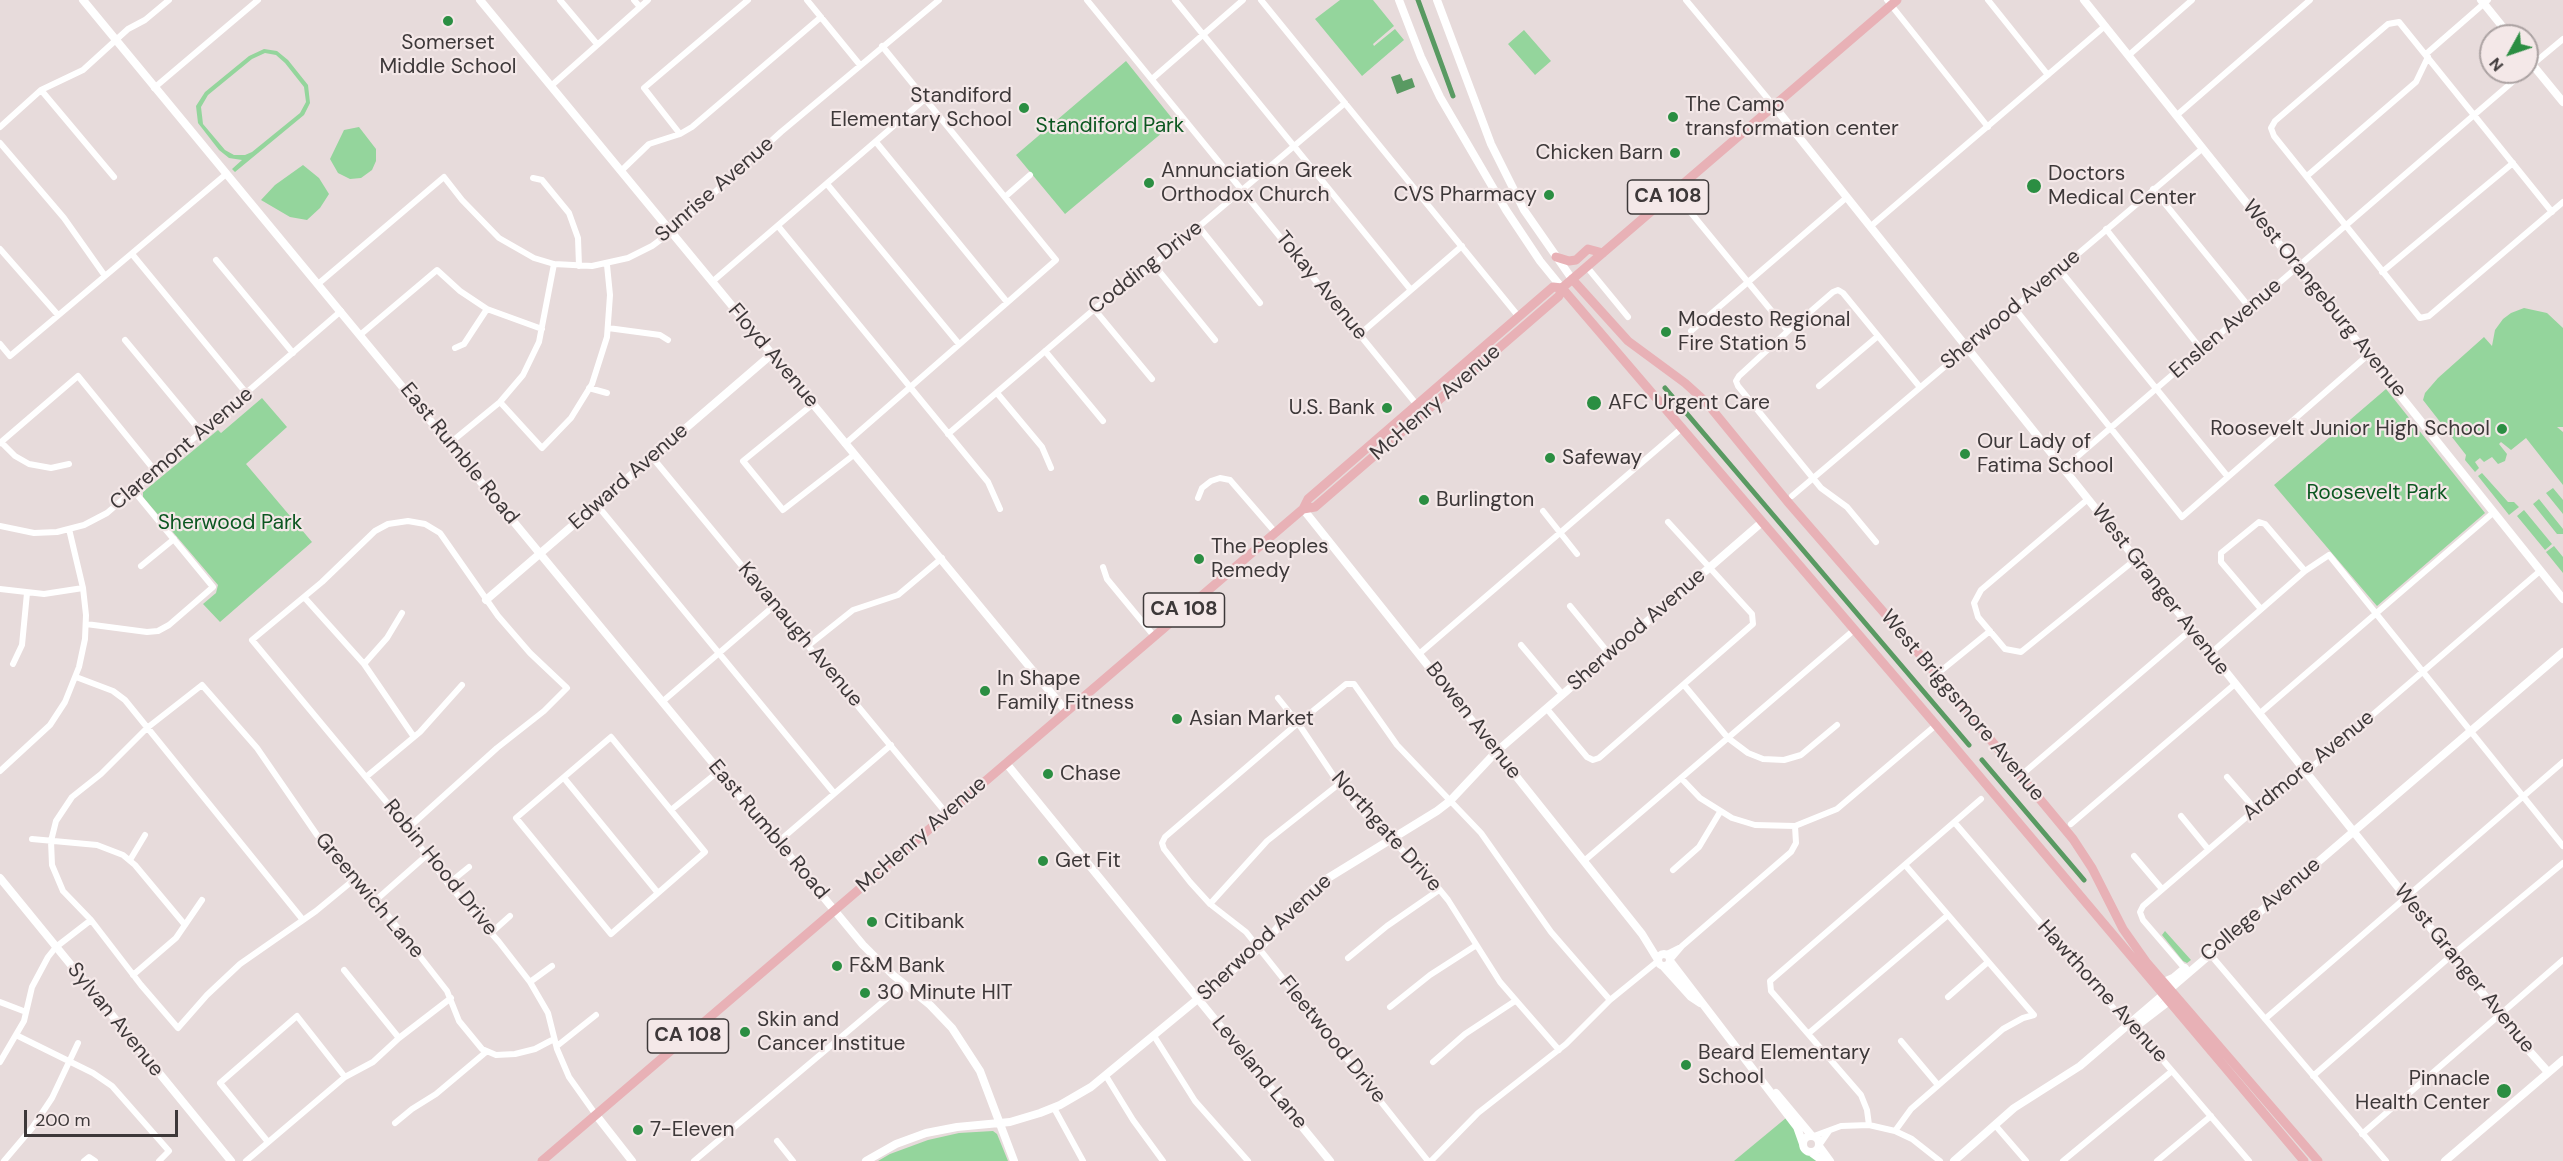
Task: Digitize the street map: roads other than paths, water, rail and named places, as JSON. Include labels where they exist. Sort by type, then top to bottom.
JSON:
[{"type":"main road","points":[[1399,0],[1420,57],[1440,97],[1518,230],[1562,288]]},
{"type":"main road","points":[[1437,0],[1491,144],[1524,210],[1572,279]]},
{"type":"main road","name":"McHenry Avenue","points":[[1302,509],[1315,507],[1559,296],[1562,288],[1572,279],[1892,2]]},
{"type":"main road","points":[[1556,257],[1569,261],[1576,260],[1588,249],[1603,253]]},
{"type":"main road","name":"West Briggsmore Avenue","points":[[1572,279],[1628,341],[1686,384],[1706,402],[2073,839],[2092,868],[2128,937],[2304,1161]]},
{"type":"main road","name":"McHenry Avenue","points":[[542,1161],[1302,509],[1308,499],[1519,316],[1553,287],[1562,288]]},
{"type":"main road","name":"West Briggsmore Avenue","points":[[1562,288],[1761,523],[2318,1161]]},
{"type":"main road","name":"Sylvan Avenue","points":[[0,878],[231,1161]]},
{"type":"main road","points":[[2447,1160],[2563,1060]]},
{"type":"street","name":"East Rumble Road","points":[[83,0],[225,175],[341,311],[869,952],[941,1016],[964,1044],[987,1086],[1014,1161]]},
{"type":"street","points":[[0,127],[41,90],[83,70],[116,40],[169,0]]},
{"type":"street","points":[[154,88],[258,0]]},
{"type":"street","name":"Floyd Avenue","points":[[480,0],[1066,711]]},
{"type":"street","points":[[560,0],[597,44]]},
{"type":"street","points":[[634,0],[640,7]]},
{"type":"street","points":[[551,86],[648,0]]},
{"type":"street","points":[[680,134],[644,88],[748,0]]},
{"type":"street","points":[[807,0],[860,65]]},
{"type":"street","name":"Sunrise Avenue","points":[[318,284],[444,177],[462,200],[499,238],[524,253],[554,264],[579,266],[607,265],[641,252],[671,232],[781,132],[939,0]]},
{"type":"street","name":"Tokay Avenue","points":[[1087,0],[1417,405]]},
{"type":"street","points":[[1174,0],[1411,290]]},
{"type":"street","points":[[1152,79],[1243,0]]},
{"type":"street","points":[[1261,0],[1519,316]]},
{"type":"street","points":[[1686,0],[1774,106]]},
{"type":"street","points":[[1988,0],[2048,75]]},
{"type":"street","name":"West Orangeburg Avenue","points":[[2085,0],[2563,599]]},
{"type":"street","points":[[2177,115],[2310,0]]},
{"type":"street","points":[[2129,55],[2188,1]]},
{"type":"street","points":[[2307,176],[2416,82],[2427,55],[2485,1],[2501,24]]},
{"type":"street","points":[[1892,2],[1988,126]]},
{"type":"street","points":[[621,171],[649,144],[680,134],[692,127],[821,17]]},
{"type":"street","points":[[2552,212],[2427,55],[2403,26],[2396,22],[2391,22],[2275,121],[2271,128],[2274,136],[2345,226],[2416,315],[2422,319],[2429,316],[2552,212],[2563,202]]},
{"type":"street","points":[[1871,226],[2105,26]]},
{"type":"street","name":"Enslen Avenue","points":[[2539,58],[2563,39]]},
{"type":"street","points":[[845,444],[1056,260],[882,46]]},
{"type":"street","points":[[2539,77],[2563,102]]},
{"type":"street","name":"Enslen Avenue","points":[[2064,468],[2508,84]]},
{"type":"street","points":[[41,90],[114,177]]},
{"type":"street","points":[[712,282],[925,99]]},
{"type":"street","name":"Codding Drive","points":[[948,435],[1094,309],[1125,290],[1345,103]]},
{"type":"street","name":"West Granger Avenue","points":[[1774,106],[2538,1064],[2548,1072]]},
{"type":"street","points":[[876,142],[1007,302]]},
{"type":"street","points":[[0,143],[64,218],[105,276]]},
{"type":"street","name":"Sherwood Avenue","points":[[1792,496],[1919,386],[2015,309],[2152,189],[2203,148]]},
{"type":"street","points":[[2382,272],[2513,163]]},
{"type":"street","points":[[0,344],[10,356],[225,175]]},
{"type":"street","points":[[1005,197],[1030,175]]},
{"type":"street","points":[[533,178],[542,180],[569,213],[578,238],[579,266]]},
{"type":"street","points":[[827,184],[958,344]]},
{"type":"street","points":[[2152,189],[2250,308]]},
{"type":"street","points":[[1674,192],[1724,251],[1746,283],[1788,331]]},
{"type":"street","points":[[1691,331],[1846,198]]},
{"type":"street","points":[[778,226],[988,482],[1000,509]]},
{"type":"street","points":[[1199,227],[1260,303]]},
{"type":"street","points":[[2106,229],[2201,350]]},
{"type":"street","points":[[1360,334],[1462,246]]},
{"type":"street","points":[[0,249],[58,315]]},
{"type":"street","points":[[132,254],[247,394]]},
{"type":"street","points":[[216,260],[293,353]]},
{"type":"street","points":[[450,443],[500,402],[523,375],[534,356],[542,329],[554,264]]},
{"type":"street","points":[[500,402],[542,448],[571,418],[589,388],[601,358],[608,327],[610,295],[607,265]]},
{"type":"street","points":[[1154,265],[1215,340]]},
{"type":"street","points":[[1587,267],[1628,317]]},
{"type":"street","points":[[2060,269],[2228,477]]},
{"type":"street","points":[[360,335],[437,270],[460,291],[486,309],[542,329]]},
{"type":"street","points":[[1876,542],[1849,509],[1821,488],[1736,381],[1738,376],[1788,331],[1838,290],[1843,293],[1919,386]]},
{"type":"street","points":[[455,348],[464,344],[486,309]]},
{"type":"street","points":[[1094,309],[1152,379]]},
{"type":"street","points":[[2015,309],[2182,517],[2368,355]]},
{"type":"street","name":"Claremont Avenue","points":[[0,526],[34,533],[69,529],[96,519],[134,491],[341,311]]},
{"type":"street","points":[[608,327],[660,335],[669,340]]},
{"type":"street","points":[[1819,386],[1878,336]]},
{"type":"street","points":[[125,340],[202,433]]},
{"type":"street","points":[[1045,351],[1103,421]]},
{"type":"street","name":"Edward Avenue","points":[[486,600],[772,354]]},
{"type":"street","points":[[69,464],[45,468],[29,464],[15,456],[1,443],[78,376],[156,472]]},
{"type":"street","points":[[589,388],[607,393]]},
{"type":"street","points":[[997,393],[1042,447],[1051,468]]},
{"type":"street","points":[[813,404],[743,461],[783,510],[855,454]]},
{"type":"street","points":[[1419,654],[1682,428]]},
{"type":"street","name":"Kavanaugh Avenue","points":[[652,457],[947,814]]},
{"type":"street","points":[[1197,498],[1202,488],[1211,481],[1220,478],[1230,480],[1275,532]]},
{"type":"street","points":[[86,624],[147,632],[159,631],[213,587],[134,491]]},
{"type":"street","points":[[2088,499],[1977,593],[1974,603],[1975,611],[1990,631],[2008,650],[2017,652],[2025,650],[2136,559]]},
{"type":"street","points":[[597,505],[834,794]]},
{"type":"street","name":"Bowen Avenue","points":[[1302,509],[1642,934],[1767,1086]]},
{"type":"street","points":[[1543,511],[1577,554]]},
{"type":"street","points":[[2259,714],[2494,512]]},
{"type":"street","points":[[407,829],[497,748],[544,711],[567,688],[530,653],[486,600],[440,532],[413,521],[388,524],[368,537],[304,597],[364,664],[414,737]]},
{"type":"street","points":[[1547,709],[1587,757],[1596,760],[1752,626],[1754,621],[1752,614],[1668,522]]},
{"type":"street","name":"Sherwood Avenue","points":[[866,1161],[896,1144],[926,1133],[957,1126],[999,1123],[1054,1108],[1106,1076],[1259,949],[1311,890],[1450,801],[1496,752],[1761,523]]},
{"type":"street","points":[[2261,609],[2221,562],[2221,553],[2256,523],[2262,523],[2305,571]]},
{"type":"street","points":[[0,771],[50,725],[65,702],[83,653],[86,624],[83,588],[69,529]]},
{"type":"street","points":[[141,566],[174,539]]},
{"type":"street","points":[[2211,653],[2305,571],[2328,554],[2563,846]]},
{"type":"street","points":[[809,645],[853,610],[897,595],[942,558]]},
{"type":"street","points":[[1103,567],[1107,579],[1154,636]]},
{"type":"street","name":"Ardmore Avenue","points":[[2186,970],[2140,916],[2140,909],[2255,809],[2306,772],[2540,571]]},
{"type":"street","points":[[0,589],[27,593],[57,593],[83,588]]},
{"type":"street","points":[[13,664],[22,645],[27,593]]},
{"type":"street","name":"Robin Hood Drive","points":[[304,597],[252,640],[366,777],[448,884],[530,982],[548,1013],[556,1046],[568,1077],[596,1115]]},
{"type":"street","points":[[662,702],[775,605]]},
{"type":"street","points":[[1570,606],[1610,655]]},
{"type":"street","points":[[364,664],[387,638],[402,613]]},
{"type":"street","points":[[2026,771],[2192,629]]},
{"type":"street","points":[[1584,861],[1854,630]]},
{"type":"street","points":[[1942,670],[1990,631]]},
{"type":"street","points":[[1521,645],[1563,695]]},
{"type":"street","name":"College Avenue","points":[[2168,990],[2202,954],[2209,953],[2563,652]]},
{"type":"street","points":[[2544,669],[2563,660]]},
{"type":"street","points":[[76,677],[119,694],[303,920]]},
{"type":"street","points":[[1298,723],[1346,684],[1352,683],[1361,690],[1397,745],[1493,848],[1551,932],[1610,1000]]},
{"type":"street","points":[[2071,824],[2235,684]]},
{"type":"street","name":"Greenwich Lane","points":[[147,728],[201,685],[257,748],[311,827],[376,900],[452,998],[462,1026],[486,1052]]},
{"type":"street","points":[[366,777],[436,716],[462,685]]},
{"type":"street","points":[[1684,685],[1728,738],[1756,757],[1784,760],[1808,750],[1837,725]]},
{"type":"street","name":"Northgate Drive","points":[[1278,698],[1355,805],[1426,873],[1515,1001],[1559,1050]]},
{"type":"street","name":"Fleetwood Drive","points":[[1298,723],[1165,837],[1162,843],[1164,849],[1210,904],[1238,925],[1259,949],[1430,1161]]},
{"type":"street","points":[[1681,778],[1700,798],[1720,812],[1755,825],[1795,826],[1836,809],[1936,725]]},
{"type":"street","points":[[147,728],[125,752],[66,804],[56,821],[51,841],[52,865],[58,882],[178,1028],[207,995],[240,964],[303,920],[356,878]]},
{"type":"street","points":[[611,737],[705,852],[611,934],[516,818],[564,778],[611,737]]},
{"type":"street","points":[[778,842],[891,745]]},
{"type":"street","points":[[2265,1019],[2563,762]]},
{"type":"street","name":"Leveland Lane","points":[[1006,763],[1330,1161]]},
{"type":"street","points":[[671,810],[719,771]]},
{"type":"street","points":[[2227,777],[2255,809]]},
{"type":"street","points":[[564,778],[658,893]]},
{"type":"street","points":[[1210,904],[1267,841],[1339,784]]},
{"type":"street","points":[[1869,1125],[1867,1110],[1861,1095],[1772,991],[1769,984],[1774,976],[1906,866],[1981,799]]},
{"type":"street","points":[[1673,870],[1699,848],[1720,812]]},
{"type":"street","points":[[2181,816],[2208,849]]},
{"type":"street","name":"Hawthorne Avenue","points":[[1955,823],[2128,1025],[2172,1071],[2249,1161]]},
{"type":"street","points":[[1430,1161],[1478,1113],[1559,1050],[1610,1000],[1682,946],[1791,852],[1797,843],[1795,826]]},
{"type":"street","points":[[130,860],[146,835]]},
{"type":"street","points":[[32,839],[106,847],[130,860],[185,925]]},
{"type":"street","points":[[376,900],[427,855]]},
{"type":"street","points":[[2134,856],[2162,888]]},
{"type":"street","points":[[2313,1076],[2452,955],[2563,863]]},
{"type":"street","points":[[1895,1131],[1907,1113],[2003,1029],[2034,1015],[1906,866]]},
{"type":"street","points":[[448,884],[469,867]]},
{"type":"street","points":[[1348,958],[1387,926],[1439,890]]},
{"type":"street","points":[[133,975],[166,948],[202,900]]},
{"type":"street","points":[[1809,1034],[1948,915]]},
{"type":"street","points":[[491,933],[510,916]]},
{"type":"street","points":[[0,1062],[26,1012],[32,987],[39,972],[56,947],[91,920]]},
{"type":"street","points":[[1390,1008],[1430,975],[1475,946]]},
{"type":"street","points":[[2209,953],[2386,1161]]},
{"type":"street","points":[[2362,1134],[2499,1013],[2563,960]]},
{"type":"street","points":[[1948,997],[1988,962]]},
{"type":"street","points":[[530,982],[552,966]]},
{"type":"street","points":[[344,970],[399,1038]]},
{"type":"street","points":[[694,1161],[904,984]]},
{"type":"street","points":[[2136,1033],[2139,1024],[2168,990]]},
{"type":"street","points":[[1954,1161],[2022,1102],[2074,1071],[2168,990]]},
{"type":"street","points":[[246,1161],[345,1077],[373,1062],[399,1038],[452,998]]},
{"type":"street","points":[[1433,1062],[1465,1034],[1515,1001]]},
{"type":"street","points":[[0,1002],[26,1012]]},
{"type":"street","points":[[556,1046],[596,1015]]},
{"type":"street","points":[[268,1142],[220,1083],[297,1017],[345,1077]]},
{"type":"street","points":[[2128,1025],[2139,1024]]},
{"type":"street","points":[[15,1035],[93,1072],[112,1086],[169,1151],[159,1161]]},
{"type":"street","points":[[1154,1036],[1196,1101],[1248,1161]]},
{"type":"street","points":[[394,1124],[436,1094],[486,1052],[496,1055],[515,1054],[535,1049],[554,1039]]},
{"type":"street","points":[[1901,1041],[1938,1085]]},
{"type":"street","points":[[4,1161],[42,1113],[78,1043]]},
{"type":"street","points":[[2063,1161],[2172,1071]]},
{"type":"street","points":[[1106,1076],[1132,1120],[1163,1161]]},
{"type":"street","points":[[1767,1086],[1776,1093],[1813,1136],[1830,1161]]},
{"type":"street","points":[[1767,1086],[1797,1127],[1806,1151],[1823,1161]]},
{"type":"street","points":[[1054,1108],[1083,1161]]},
{"type":"street","points":[[596,1115],[632,1161]]},
{"type":"street","points":[[2157,1161],[2211,1116]]},
{"type":"street","points":[[1803,1144],[1805,1139],[1830,1130],[1850,1125],[1869,1125],[1895,1131],[1919,1144],[1940,1161]]},
{"type":"street","points":[[1995,1125],[2026,1161]]},
{"type":"street","points":[[1812,1153],[1830,1130]]},
{"type":"street","points":[[777,1141],[793,1161]]},
{"type":"street","points":[[86,1159],[95,1161]]},
{"type":"waterway","points":[[1418,0],[1453,96]]},
{"type":"waterway","points":[[1665,388],[1969,745]]},
{"type":"waterway","points":[[1982,760],[2084,880]]},
{"type":"place","name":"Somerset Middle School","points":[[448,21]]},
{"type":"place","name":"Standiford Elementary School","points":[[1024,108]]},
{"type":"place","name":"The Camp transformation center","points":[[1673,117]]},
{"type":"place","name":"Chicken Barn","points":[[1675,153]]},
{"type":"place","name":"Annunciation Greek Orthodox Church","points":[[1149,183]]},
{"type":"place","name":"Doctors Medical Center","points":[[2034,186]]},
{"type":"place","name":"CVS Pharmacy","points":[[1549,195]]},
{"type":"place","name":"Modesto Regional Fire Station 5","points":[[1666,332]]},
{"type":"place","name":"AFC Urgent Care","points":[[1594,403]]},
{"type":"place","name":"U.S. Bank","points":[[1387,408]]},
{"type":"place","name":"Roosevelt Junior High School","points":[[2502,429]]},
{"type":"place","name":"Our Lady of Fatima School","points":[[1965,454]]},
{"type":"place","name":"Safeway","points":[[1550,458]]},
{"type":"place","name":"Burlington","points":[[1424,500]]},
{"type":"place","name":"The Peoples Remedy","points":[[1199,559]]},
{"type":"place","name":"In Shape Family Fitness","points":[[985,691]]},
{"type":"place","name":"Asian Market","points":[[1177,719]]},
{"type":"place","name":"Chase","points":[[1048,774]]},
{"type":"place","name":"Get Fit","points":[[1043,861]]},
{"type":"place","name":"Citibank","points":[[872,922]]},
{"type":"place","name":"F&M Bank","points":[[837,966]]},
{"type":"place","name":"30 Minute HIT","points":[[865,993]]},
{"type":"place","name":"Skin and Cancer Institue","points":[[745,1032]]},
{"type":"place","name":"Beard Elementary School","points":[[1686,1065]]},
{"type":"place","name":"Pinnacle Health Center","points":[[2504,1091]]},
{"type":"place","name":"7-Eleven","points":[[638,1130]]},
{"type":"park label","name":"Standiford Park","points":[[1110,126]]},
{"type":"park label","name":"Roosevelt Park","points":[[2377,493]]},
{"type":"park label","name":"Sherwood Park","points":[[230,523]]}]
